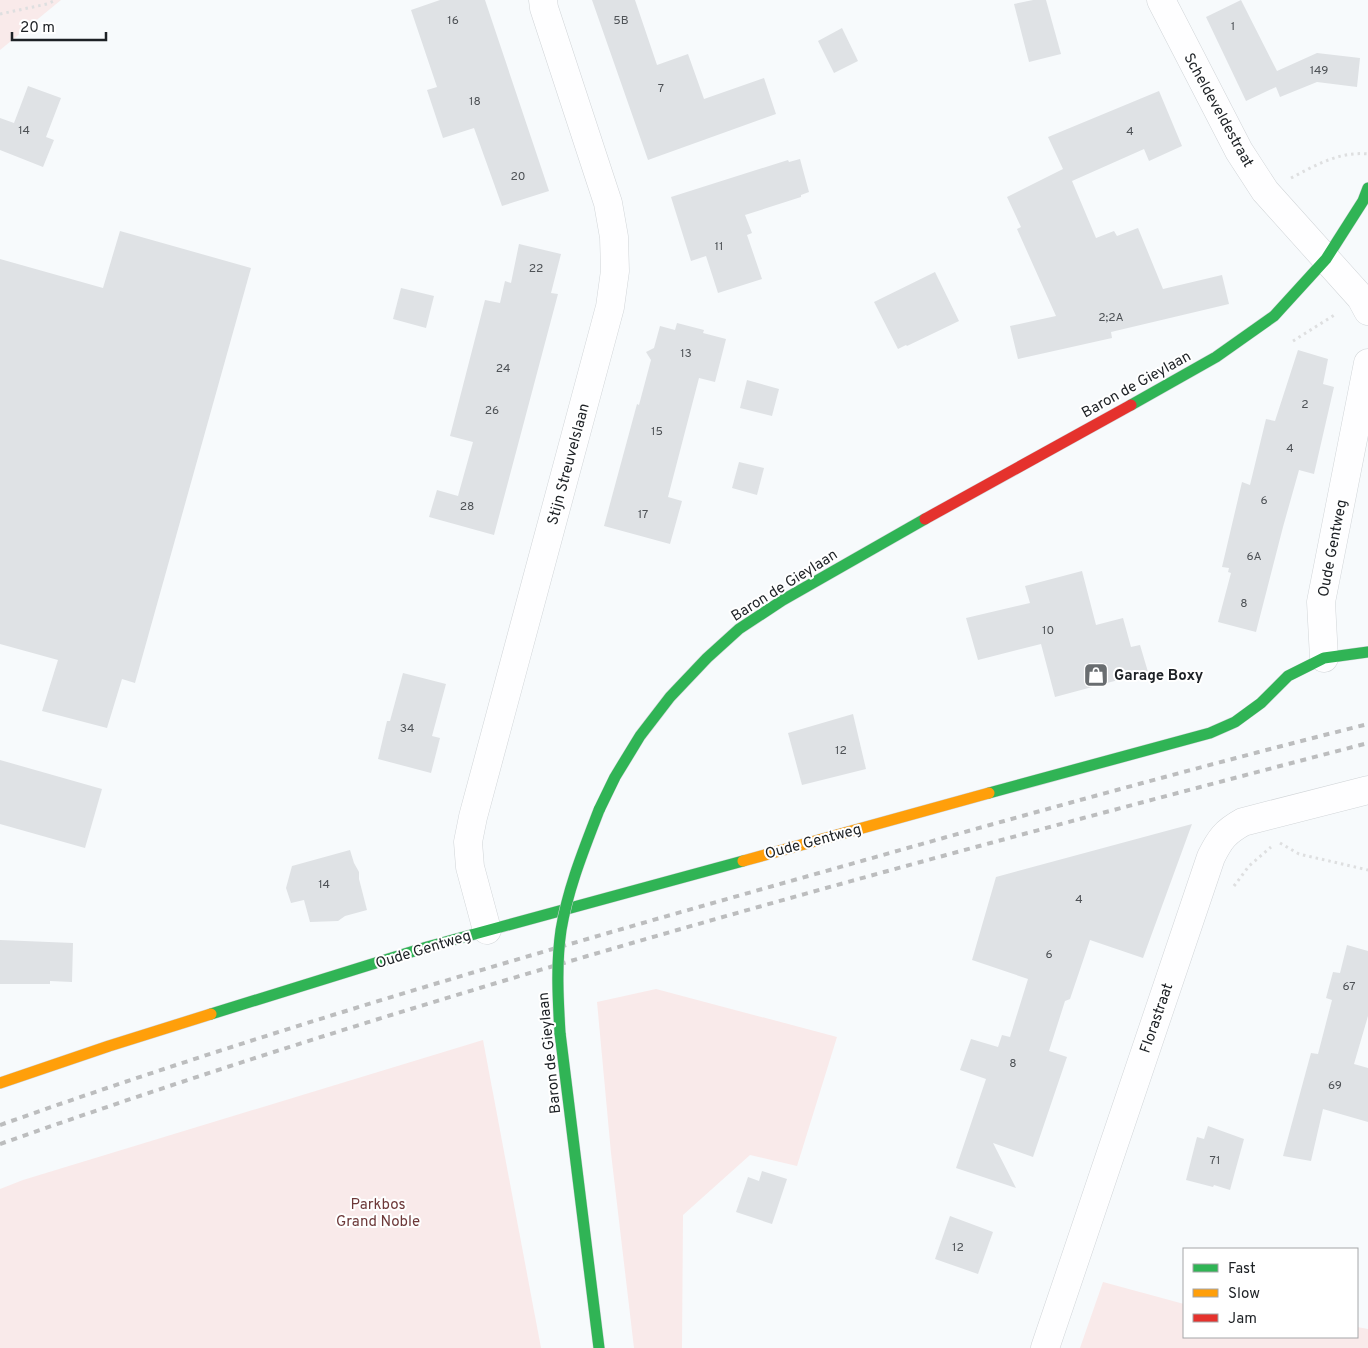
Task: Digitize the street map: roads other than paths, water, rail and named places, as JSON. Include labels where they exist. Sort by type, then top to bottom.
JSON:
[{"type":"street","name":"Stijn Streuvelslaan","points":[[487,930],[470,867],[468,842],[610,307],[615,271],[614,237],[608,203],[543,0]]},
{"type":"street","name":"Scheldeveldestraat","points":[[1161,0],[1239,151],[1265,191],[1326,259]]},
{"type":"street","name":"Baron de Gieylaan","points":[[599,1348],[560,1033],[557,984],[559,946],[566,908],[580,860],[599,810],[615,777],[640,736],[670,698],[707,658],[739,629],[783,600],[907,529],[1216,357],[1274,316],[1326,259],[1363,201],[1368,188]]},
{"type":"street","points":[[1326,259],[1365,305]]},
{"type":"street","name":"Oude Gentweg","points":[[0,1083],[128,1040],[487,930],[1210,733],[1234,722],[1261,703],[1288,676],[1324,658],[1321,602],[1368,363]]},
{"type":"street","points":[[1324,658],[1368,652]]},
{"type":"street","name":"Florastraat","points":[[1045,1348],[1211,857],[1218,843],[1229,830],[1243,822],[1368,790]]},
{"type":"railway","points":[[0,1125],[288,1029],[579,941],[1070,803],[1368,724]]},
{"type":"railway","points":[[0,1144],[169,1086],[509,979],[852,881],[1368,743]]},
{"type":"place","name":"Garage Boxy","points":[[1096,675]]},
{"type":"park label","name":"Parkbos Grand Noble","points":[[378,1212]]}]
